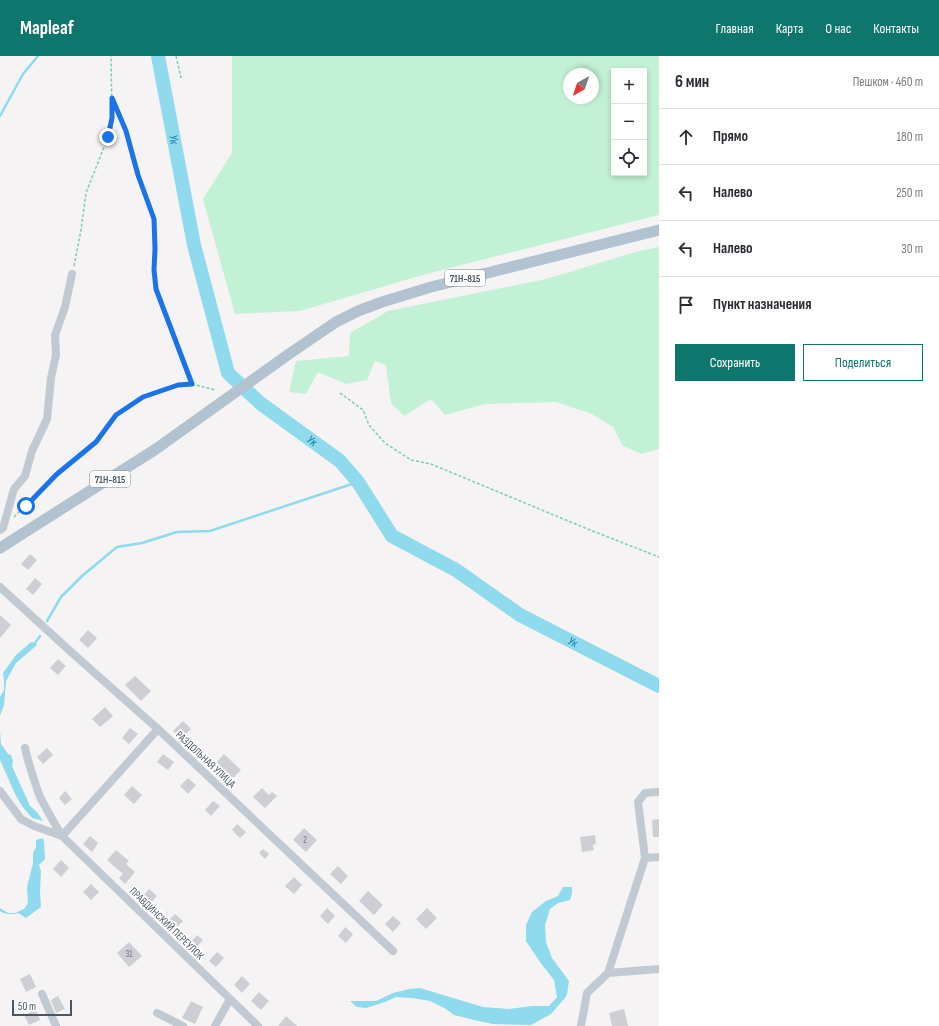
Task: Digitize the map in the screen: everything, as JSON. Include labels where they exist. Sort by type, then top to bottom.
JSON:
[{"type":"main road","name":"71Н-815","points":[[0,548],[156,449],[289,354],[336,322],[358,311],[431,287],[659,230]]},
{"type":"street","points":[[0,530],[3,528],[14,489],[25,476],[32,451],[47,419],[51,378],[56,355],[55,335],[65,307],[72,274]]},
{"type":"street","name":"РАЗДОЛЬНАЯ УЛИЦА","points":[[0,587],[158,729],[393,951]]},
{"type":"street","points":[[24,748],[40,796],[62,836],[158,729]]},
{"type":"street","name":"ПРАВДИНСКИЙ ПЕРЕУЛОК","points":[[0,791],[21,819],[34,826],[62,836],[258,1026]]},
{"type":"street","points":[[581,1026],[587,994],[608,973],[645,858],[638,802],[645,793],[659,792]]},
{"type":"street","points":[[645,858],[659,857]]},
{"type":"street","points":[[608,973],[659,969]]},
{"type":"street","points":[[42,994],[56,1026]]},
{"type":"street","points":[[215,1026],[230,999]]},
{"type":"street","points":[[157,1013],[182,1026]]},
{"type":"path","points":[[72,274],[81,230],[86,193],[108,137],[112,118],[111,56]]},
{"type":"path","points":[[176,56],[181,78]]},
{"type":"path","points":[[112,98],[126,131],[138,175],[154,219],[154,270],[156,289],[192,384]]},
{"type":"path","points":[[14,517],[57,474],[96,442],[116,415],[143,397],[178,385],[192,384],[215,390]]},
{"type":"path","points":[[340,393],[363,410],[369,425],[385,443],[411,460],[431,464],[659,557]]},
{"type":"green space","points":[[232,56],[659,56],[659,215],[426,274],[300,311],[235,314],[203,199],[232,153]]},
{"type":"green space","points":[[659,247],[659,449],[642,454],[623,446],[613,427],[590,413],[556,402],[485,404],[445,415],[431,399],[404,416],[391,403],[386,365],[375,361],[367,380],[346,384],[318,372],[306,394],[289,392],[296,361],[349,356],[350,333],[388,311],[546,279],[639,251]]},
{"type":"water","points":[[31,642],[37,645],[16,663],[6,681],[4,705],[0,716],[0,697],[4,690],[3,673],[16,655]]},
{"type":"water","points":[[0,731],[1,744],[8,754],[11,755],[13,761],[12,766],[30,806],[37,812],[43,821],[32,818],[22,806],[15,794],[0,760]]},
{"type":"water","points":[[43,838],[45,859],[39,865],[41,871],[41,907],[26,918],[18,913],[9,914],[0,911],[0,908],[8,913],[15,913],[24,909],[28,903],[27,887],[33,863],[33,853],[36,847],[36,840]]},
{"type":"water","points":[[563,887],[572,887],[570,900],[558,903],[550,909],[545,925],[546,942],[552,958],[569,981],[567,994],[551,1014],[531,1025],[493,1024],[474,1020],[454,1015],[430,1001],[412,998],[396,997],[366,1008],[357,1007],[350,1001],[376,1001],[393,993],[420,988],[483,1007],[509,1009],[532,1006],[549,1006],[557,997],[554,980],[526,941],[526,925],[532,912],[546,901],[558,896]]},
{"type":"building","points":[[30,554],[37,560],[28,570],[21,564]]},
{"type":"building","points":[[35,578],[42,584],[33,595],[26,589]]},
{"type":"building","points":[[0,615],[11,625],[0,638]]},
{"type":"building","points":[[88,630],[97,638],[88,648],[79,640]]},
{"type":"building","points":[[58,659],[66,666],[58,675],[50,668]]},
{"type":"building","points":[[135,676],[151,691],[141,701],[125,685]]},
{"type":"building","points":[[105,707],[113,716],[100,727],[92,719]]},
{"type":"building","points":[[183,721],[191,729],[181,739],[173,731]]},
{"type":"building","points":[[130,728],[138,734],[129,744],[122,738]]},
{"type":"building","points":[[47,748],[53,755],[43,764],[37,757]]},
{"type":"building","points":[[163,754],[174,762],[168,770],[157,762]]},
{"type":"building","points":[[224,754],[241,770],[231,780],[214,765]]},
{"type":"building","points":[[188,778],[196,785],[188,794],[180,786]]},
{"type":"building","points":[[132,786],[142,795],[134,804],[124,795]]},
{"type":"building","points":[[262,788],[269,795],[272,792],[277,796],[265,808],[253,797]]},
{"type":"building","points":[[65,791],[72,799],[65,805],[59,798]]},
{"type":"building","points":[[213,801],[220,806],[211,816],[205,810]]},
{"type":"building","points":[[659,819],[659,837],[653,837],[652,820]]},
{"type":"building","points":[[237,824],[246,832],[240,838],[232,830]]},
{"type":"building","points":[[304,828],[317,840],[306,852],[293,840]]},
{"type":"building","points":[[595,835],[596,844],[593,845],[594,850],[582,852],[580,837]]},
{"type":"building","points":[[90,836],[98,843],[92,852],[83,844]]},
{"type":"building","points":[[263,849],[269,854],[265,859],[259,853]]},
{"type":"building","points":[[116,850],[129,861],[126,864],[135,872],[125,884],[119,878],[123,874],[107,860]]},
{"type":"building","points":[[61,860],[69,868],[61,877],[53,869]]},
{"type":"building","points":[[338,866],[348,876],[341,884],[330,874]]},
{"type":"building","points":[[294,877],[302,885],[294,894],[285,886]]},
{"type":"building","points":[[91,884],[99,892],[91,900],[83,892]]},
{"type":"building","points":[[149,889],[157,896],[149,905],[141,898]]},
{"type":"building","points":[[368,891],[383,905],[374,915],[359,901]]},
{"type":"building","points":[[327,908],[335,916],[328,924],[320,916]]},
{"type":"building","points":[[427,908],[437,918],[426,929],[416,919]]},
{"type":"building","points":[[175,914],[183,921],[175,929],[167,922]]},
{"type":"building","points":[[393,916],[401,923],[393,932],[385,924]]},
{"type":"building","points":[[345,927],[353,934],[346,943],[338,936]]},
{"type":"building","points":[[197,935],[203,940],[195,949],[189,944]]},
{"type":"building","points":[[129,942],[142,956],[129,967],[117,953]]},
{"type":"building","points":[[217,952],[224,958],[216,967],[209,961]]},
{"type":"building","points":[[30,974],[36,987],[26,992],[20,979]]},
{"type":"building","points":[[242,976],[250,984],[242,993],[234,985]]},
{"type":"building","points":[[259,992],[269,1001],[261,1010],[251,1001]]},
{"type":"building","points":[[58,996],[65,1009],[56,1013],[51,1000]]},
{"type":"building","points":[[191,1001],[203,1007],[195,1024],[182,1018]]},
{"type":"building","points":[[624,1009],[628,1026],[612,1026],[609,1013]]},
{"type":"building","points":[[36,1010],[40,1020],[29,1025],[24,1015]]},
{"type":"building","points":[[286,1016],[297,1026],[278,1026]]},
{"type":"waterway","points":[[0,116],[23,74],[38,56]]},
{"type":"waterway","name":"Ук","points":[[158,56],[194,245],[228,373],[260,403],[340,461],[358,482],[392,536],[456,570],[520,615],[659,686]]},
{"type":"waterway","points":[[47,621],[61,597],[82,576],[117,547],[142,543],[177,532],[210,531],[358,482]]},
{"type":"waterway","points":[[35,643],[40,636]]},
{"type":"route","points":[[26,506],[57,474],[96,442],[116,415],[143,397],[178,385],[192,384],[156,289],[154,270],[154,219],[138,175],[126,131],[112,98],[112,118],[108,137]]}]
